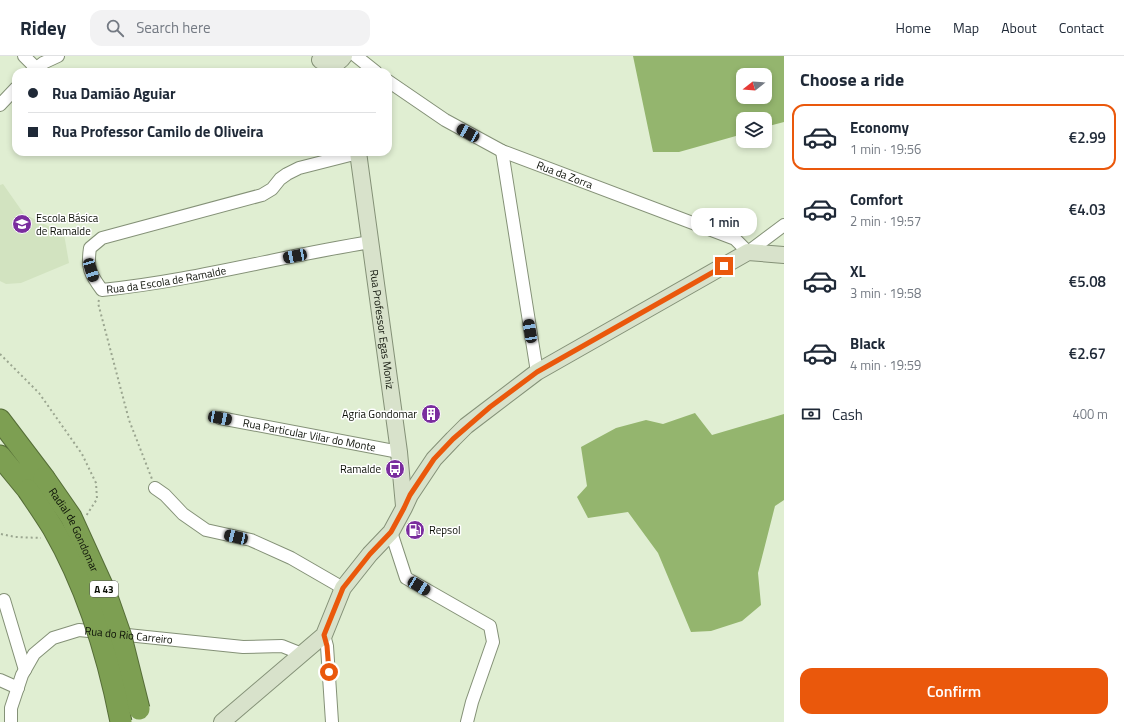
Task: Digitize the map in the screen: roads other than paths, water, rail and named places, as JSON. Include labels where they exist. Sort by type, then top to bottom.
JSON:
[{"type":"highway","name":"Radial de Gondomar","points":[[0,420],[36,484],[53,528],[70,561],[88,602],[101,643],[121,722]]},
{"type":"highway","name":"Radial de Gondomar","points":[[0,456],[36,484],[71,517],[106,594],[121,637],[141,722]]},
{"type":"main road","points":[[321,61],[329,65],[334,64],[339,62],[345,56]]},
{"type":"main road","points":[[343,68],[345,56]]},
{"type":"main road","name":"Rua Professor Egas Moniz","points":[[359,156],[399,452],[404,508]]},
{"type":"main road","points":[[222,722],[324,635],[343,588],[370,554],[391,532],[410,495],[434,459],[453,439],[490,407],[537,372],[748,252],[784,255]]},
{"type":"street","points":[[24,56],[33,68]]},
{"type":"street","points":[[37,68],[43,63],[58,56]]},
{"type":"street","points":[[356,56],[371,68]]},
{"type":"street","name":"Rua da Zorra","points":[[392,84],[445,120],[502,151],[735,239],[748,252]]},
{"type":"street","points":[[0,105],[12,92]]},
{"type":"street","points":[[502,151],[537,372]]},
{"type":"street","name":"Rua da Escola de Ramalde","points":[[343,156],[299,168],[280,179],[272,189],[262,195],[102,238],[90,248],[88,261],[93,279],[102,290],[168,281],[321,250],[370,242]]},
{"type":"street","points":[[748,252],[784,225]]},
{"type":"street","name":"Rua Particular Vilar do Monte","points":[[220,418],[399,452]]},
{"type":"street","points":[[155,488],[165,495],[184,514],[206,530],[251,540],[291,558],[343,588]]},
{"type":"street","points":[[391,532],[406,578],[490,626],[493,642],[472,702],[467,722]]},
{"type":"street","points":[[4,600],[25,670]]},
{"type":"street","name":"Rua do Rio Carreiro","points":[[11,722],[10,708],[25,670],[34,654],[53,638],[79,630],[243,647],[282,646],[302,654]]},
{"type":"street","points":[[324,635],[327,646],[332,722]]},
{"type":"street","points":[[0,680],[18,688]]},
{"type":"place","name":"Escola Básica de Ramalde","points":[[22,224]]},
{"type":"place","name":"Agria Gondomar","points":[[431,414]]},
{"type":"place","name":"Ramalde","points":[[395,469]]},
{"type":"place","name":"Repsol","points":[[415,530]]}]
